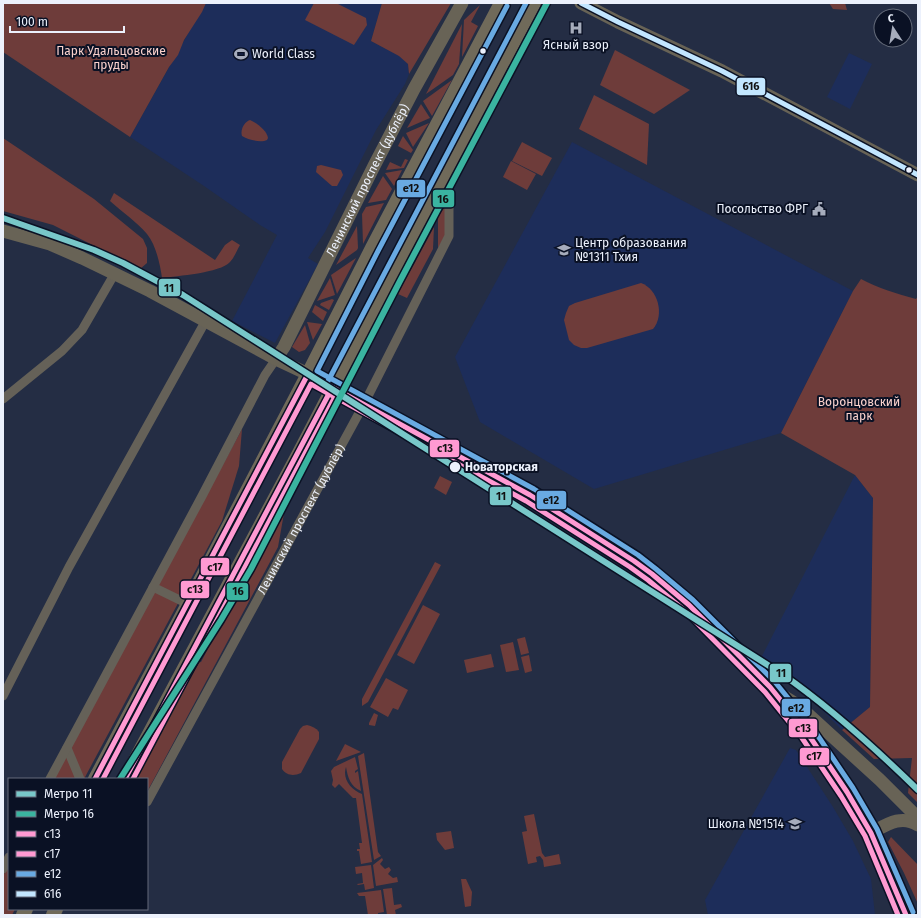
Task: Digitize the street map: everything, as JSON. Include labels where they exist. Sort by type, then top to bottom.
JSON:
[{"type":"main road","points":[[96,778],[188,604],[372,248],[501,3]]},
{"type":"main road","points":[[127,778],[534,3]]},
{"type":"street","name":"Ленинский проспект (дублёр)","points":[[276,359],[284,346],[414,88],[462,3]]},
{"type":"street","points":[[581,3],[722,71],[918,176]]},
{"type":"street","name":"Ленинский проспект (дублёр)","points":[[148,800],[364,404],[449,236],[449,198],[446,170]]},
{"type":"street","points":[[3,230],[50,244],[115,273],[205,322],[308,374],[530,495],[652,574],[689,605],[743,658],[808,734],[839,779],[871,833],[906,915]]},
{"type":"street","points":[[3,399],[62,351],[82,330],[115,273]]},
{"type":"street","points":[[3,696],[69,567],[205,322]]},
{"type":"street","points":[[51,778],[202,496],[265,375],[276,359]]},
{"type":"street","points":[[153,587],[188,604]]},
{"type":"street","points":[[770,688],[799,706],[880,780],[918,818]]},
{"type":"street","points":[[67,748],[80,778]]},
{"type":"street","points":[[871,833],[890,822],[897,820],[905,820],[918,825]]},
{"type":"street","points":[[3,869],[8,860]]},
{"type":"shaded area","points":[[205,3],[382,3],[371,41],[400,56],[408,64],[409,74],[405,84],[376,130],[325,232],[308,258],[318,264],[275,343],[232,321],[277,235],[130,137]]},
{"type":"shaded area","points":[[849,53],[872,64],[850,109],[827,97]]},
{"type":"shaded area","points":[[572,142],[853,291],[781,433],[594,489],[480,422],[455,357]]},
{"type":"shaded area","points":[[855,475],[873,498],[870,707],[842,730],[798,686],[762,656]]},
{"type":"shaded area","name":"Школа №1514","points":[[790,748],[796,750],[853,841],[871,879],[875,915],[708,915],[705,900]]},
{"type":"green space","name":"Парк Удальцовские пруды","points":[[3,3],[206,3],[184,40],[178,55],[169,67],[130,137],[3,52]]},
{"type":"green space","points":[[314,3],[336,3],[366,18],[367,25],[354,45],[305,20]]},
{"type":"green space","points":[[382,3],[451,3],[409,74],[408,64],[399,56],[371,41]]},
{"type":"green space","points":[[829,3],[845,3],[847,10],[833,9]]},
{"type":"green space","points":[[480,5],[471,22],[478,26],[462,57],[464,20]]},
{"type":"green space","points":[[462,24],[459,64],[453,75],[426,94]]},
{"type":"green space","points":[[615,50],[690,90],[654,114],[600,85]]},
{"type":"green space","points":[[452,80],[432,116],[423,101]]},
{"type":"green space","points":[[594,95],[649,124],[647,165],[579,129]]},
{"type":"green space","points":[[421,104],[430,118],[407,128]]},
{"type":"green space","points":[[250,120],[264,130],[268,138],[267,140],[254,141],[242,136],[243,126]]},
{"type":"green space","points":[[429,123],[413,147],[406,133]]},
{"type":"green space","points":[[403,136],[413,150],[411,153],[398,146]]},
{"type":"green space","points":[[3,138],[94,199],[143,239],[147,248],[147,263],[140,269],[53,225],[3,211]]},
{"type":"green space","points":[[522,142],[552,158],[542,176],[512,161]]},
{"type":"green space","points":[[405,159],[408,160],[404,168],[386,170],[390,162],[401,167]]},
{"type":"green space","points":[[511,161],[536,174],[527,190],[503,177]]},
{"type":"green space","points":[[321,165],[341,170],[343,175],[337,186],[332,186],[316,172],[317,166]]},
{"type":"green space","points":[[402,170],[394,186],[385,173]]},
{"type":"green space","points":[[383,176],[392,189],[386,200],[368,203]]},
{"type":"green space","points":[[114,193],[215,260],[225,245],[232,240],[240,245],[230,262],[225,266],[198,273],[162,278],[157,255],[150,238],[139,225],[110,201]]},
{"type":"green space","points":[[384,203],[363,244],[362,214],[366,207]]},
{"type":"green space","points":[[446,205],[445,236],[438,248],[438,217]]},
{"type":"green space","points":[[357,226],[357,250],[336,265]]},
{"type":"green space","points":[[434,227],[433,249],[407,298],[398,294]]},
{"type":"green space","points":[[356,258],[337,294],[331,275]]},
{"type":"green space","points":[[330,278],[335,295],[317,301]]},
{"type":"green space","name":"Воронцовский парк","points":[[861,279],[902,295],[916,299],[918,296],[918,803],[908,793],[912,758],[874,759],[842,730],[870,707],[873,498],[855,475],[781,433],[853,291]]},
{"type":"green space","points":[[641,283],[652,291],[658,303],[659,317],[653,329],[587,348],[581,348],[574,345],[569,340],[564,320],[569,306]]},
{"type":"green space","points":[[332,299],[334,300],[329,310],[320,305],[321,303]]},
{"type":"green space","points":[[315,305],[327,312],[323,321],[312,312]]},
{"type":"green space","points":[[307,322],[322,324],[313,340]]},
{"type":"green space","points":[[305,325],[310,343],[305,350],[299,352],[292,347]]},
{"type":"green space","points":[[242,429],[239,466],[222,521],[85,778],[55,778]]},
{"type":"green space","points":[[440,476],[452,482],[446,495],[434,488]]},
{"type":"green space","points":[[286,502],[278,547],[148,790],[148,778],[136,778],[194,663],[201,662],[251,572],[260,549]]},
{"type":"green space","points":[[435,562],[441,565],[368,702],[362,706],[362,699]]},
{"type":"green space","points":[[423,605],[440,614],[414,664],[397,655]]},
{"type":"green space","points":[[525,637],[529,653],[521,655],[517,639]]},
{"type":"green space","points":[[513,642],[519,670],[506,672],[500,645]]},
{"type":"green space","points":[[491,654],[494,667],[467,673],[464,660]]},
{"type":"green space","points":[[529,655],[532,671],[525,673],[521,657]]},
{"type":"green space","points":[[386,678],[408,690],[398,710],[393,708],[388,717],[370,707]]},
{"type":"green space","points":[[374,713],[378,715],[375,726],[369,725]]},
{"type":"green space","points":[[307,725],[314,727],[319,732],[319,739],[301,773],[296,775],[288,774],[282,769],[282,762],[300,729]]},
{"type":"green space","points":[[345,744],[361,752],[336,761]]},
{"type":"green space","points":[[364,753],[378,852],[381,856],[374,860],[358,756]]},
{"type":"green space","points":[[355,757],[358,769],[355,773],[358,771],[361,791],[354,787],[350,781],[346,767],[345,776],[348,784],[354,790],[362,794],[372,862],[361,864],[359,851],[357,851],[357,849],[360,849],[359,843],[362,843],[356,798],[353,798],[339,784],[335,788],[332,785],[333,780],[331,771],[334,767]]},
{"type":"green space","points":[[534,814],[542,853],[545,857],[559,854],[561,864],[544,867],[543,860],[540,856],[536,857],[537,862],[528,864],[522,832],[527,831],[524,816]]},
{"type":"green space","points":[[451,831],[454,848],[445,850],[437,840],[436,833]]},
{"type":"green space","points":[[891,837],[918,865],[918,904],[888,842]]},
{"type":"green space","points":[[382,858],[383,860],[380,864],[385,869],[389,867],[391,870],[388,874],[393,878],[397,877],[398,882],[376,886],[373,865]]},
{"type":"green space","points":[[371,865],[374,888],[365,890],[364,884],[357,884],[363,883],[362,873],[356,874],[355,867]]},
{"type":"green space","points":[[8,866],[8,910],[14,910],[12,915],[3,915],[3,876]]},
{"type":"green space","points":[[461,879],[466,879],[472,892],[471,906],[465,907]]},
{"type":"green space","points":[[392,888],[394,905],[401,904],[402,907],[395,910],[396,915],[387,915],[383,889]]},
{"type":"green space","points":[[381,890],[384,912],[378,913],[378,915],[368,915],[365,896],[359,896],[357,893]]},
{"type":"metro line","name":"16","points":[[121,778],[221,620],[251,569],[400,281],[547,3]]},
{"type":"metro line","name":"11","points":[[3,218],[94,250],[123,263],[183,295],[782,674],[852,729],[918,790]]},
{"type":"transit line","name":"е12","points":[[326,385],[526,3]]},
{"type":"transit line","name":"616","points":[[581,3],[722,71],[918,175]]},
{"type":"transit line","name":"е12","points":[[507,6],[378,251],[317,371],[534,489],[638,555],[693,600],[775,682],[814,730],[853,788],[877,829],[913,912]]},
{"type":"transit line","name":"с13","points":[[96,778],[308,374],[530,495],[634,561],[689,605],[770,687],[808,734],[847,792],[871,833],[906,915]]},
{"type":"transit line","name":"с17","points":[[104,778],[311,384],[526,501],[630,567],[684,610],[765,692],[802,738],[841,796],[865,836],[898,915]]},
{"type":"transit line","name":"с13","points":[[126,778],[332,388]]},
{"type":"transit line","name":"с17","points":[[134,778],[338,391]]},
{"type":"place","name":"Ясный взор","points":[[576,28]]},
{"type":"place","name":"World Class","points":[[241,54]]},
{"type":"place","name":"Посольство ФРГ","points":[[819,209]]},
{"type":"place","name":"Центр образования №1311 Тхия","points":[[564,250]]},
{"type":"place","name":"Новаторская","points":[[455,467]]},
{"type":"place","name":"Школа №1514","points":[[795,824]]}]
